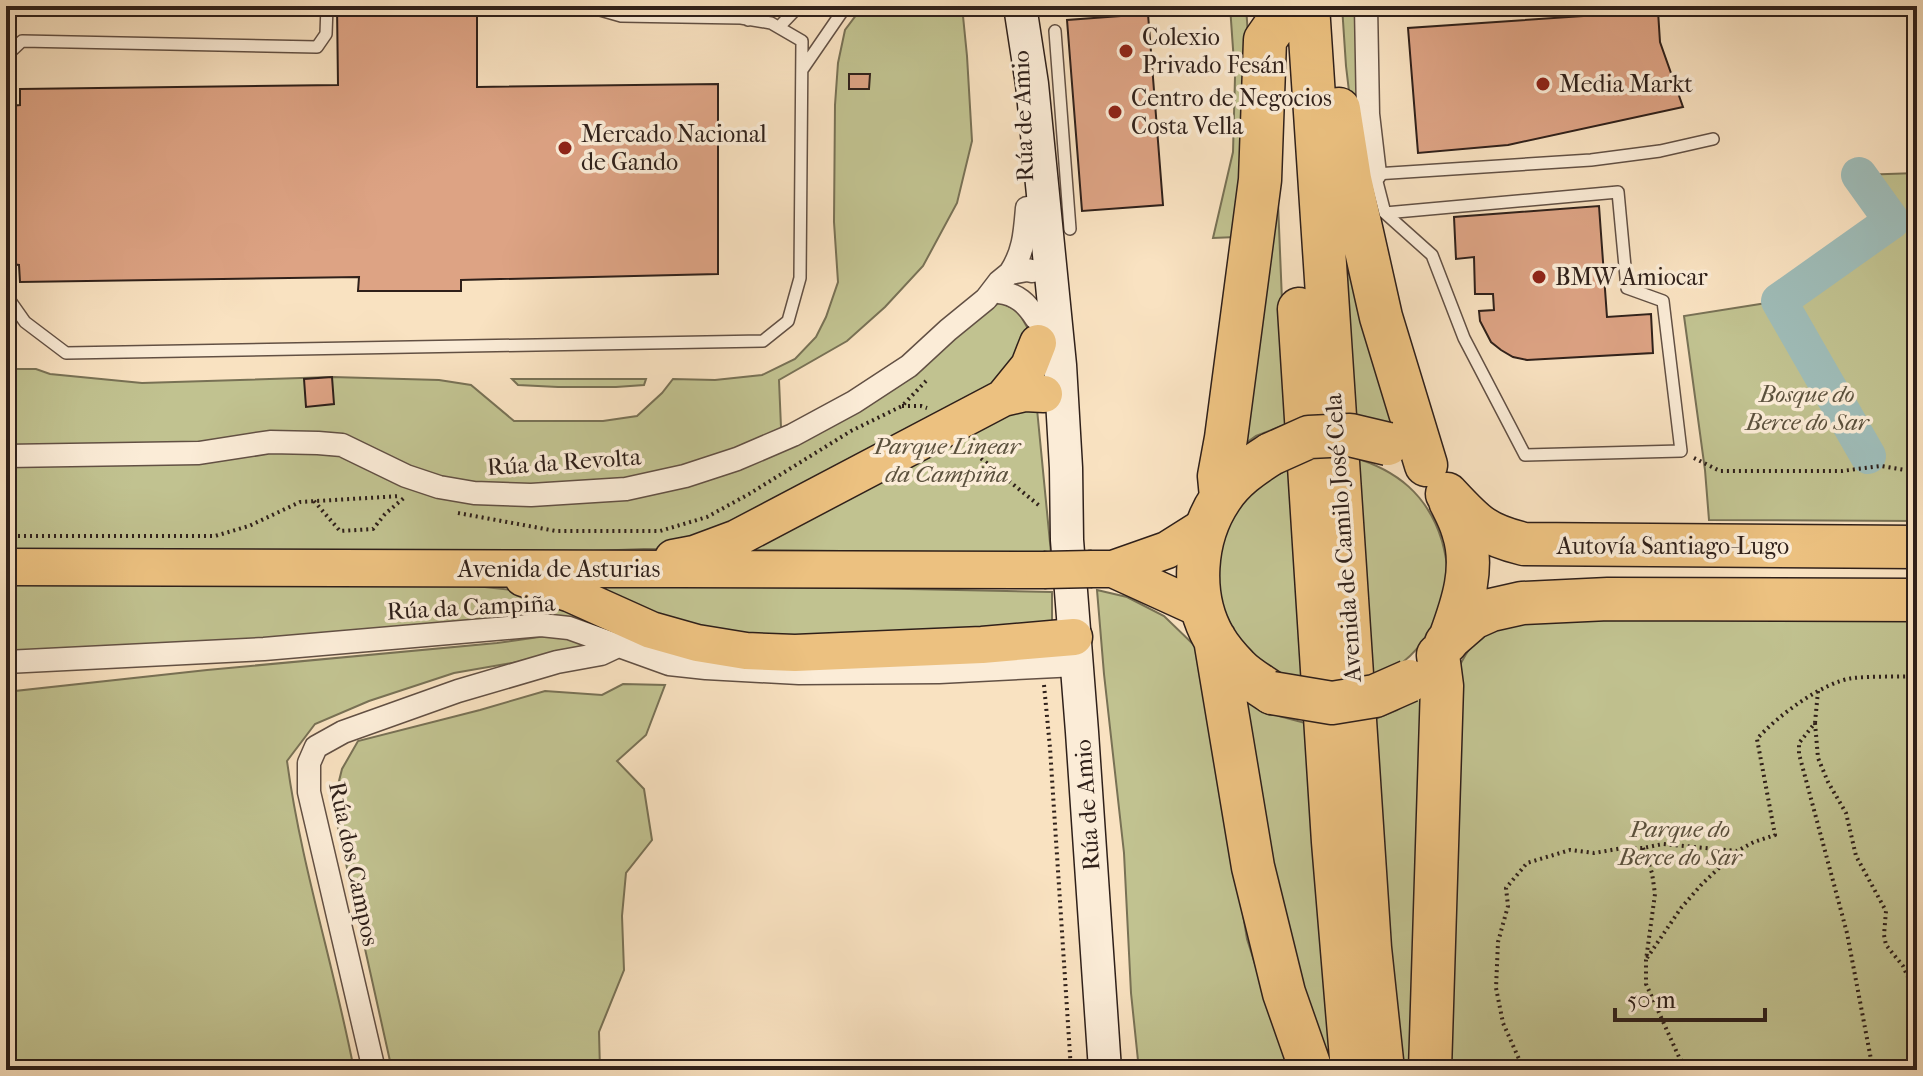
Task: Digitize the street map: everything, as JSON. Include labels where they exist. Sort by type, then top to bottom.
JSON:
[{"type":"highway","points":[[1311,1070],[1284,993],[1253,867],[1197,568],[1213,512],[1226,438],[1260,180],[1265,40],[1294,17],[1332,61],[1350,179],[1381,317],[1437,480],[1464,532],[1469,566],[1465,598],[1432,658],[1442,686],[1430,1070]]},
{"type":"highway","name":"Avenida de Camilo José Cela","points":[[1294,17],[1333,842],[1352,1070]]},
{"type":"highway","name":"Avenida de Camilo José Cela","points":[[1294,17],[1370,948],[1383,1070]]},
{"type":"highway","points":[[1213,512],[1243,472],[1271,454],[1309,437],[1350,435],[1388,444],[1437,480]]},
{"type":"highway","name":"Autovía Santiago-Lugo","points":[[1437,480],[1477,526],[1500,538],[1524,544],[1917,547]]},
{"type":"highway","points":[[1209,624],[1239,670],[1272,693],[1332,703],[1375,696],[1432,658],[1473,618],[1522,603],[1608,599],[1917,600]]},
{"type":"main road","points":[[1003,398],[1029,366],[1044,334]]},
{"type":"main road","points":[[621,568],[694,554],[737,538],[1003,398],[1025,393],[1044,394]]},
{"type":"main road","points":[[1102,569],[1167,550],[1213,512]]},
{"type":"main road","name":"Avenida de Asturias","points":[[6,567],[1102,569]]},
{"type":"main road","points":[[495,569],[571,594],[651,630],[697,643],[746,651],[795,653],[982,645],[1070,656]]},
{"type":"main road","points":[[1102,569],[1209,624]]},
{"type":"street","points":[[1366,6],[1368,114],[1375,174]]},
{"type":"street","name":"Rúa de Amio","points":[[1020,15],[1032,84],[1044,394],[1105,1070]]},
{"type":"street","name":"Rúa de Amio","points":[[1034,195],[1007,284],[1044,334],[1065,459],[1058,527]]},
{"type":"street","name":"Rúa da Revolta","points":[[6,456],[199,453],[270,442],[318,443],[342,445],[406,476],[439,487],[474,493],[531,495],[626,489],[685,476],[737,459],[793,435],[854,402],[909,366],[948,330],[1007,284]]},
{"type":"street","name":"Rúa de Amio","points":[[1044,394],[1054,401],[1058,439],[1065,459]]},
{"type":"street","name":"Rúa da Campiña","points":[[6,662],[264,649],[541,625],[569,628],[669,664],[706,668],[799,673],[939,672],[1070,656]]},
{"type":"street","name":"Rúa dos Campos","points":[[374,1070],[309,792],[309,763],[316,747],[343,732],[458,691],[557,662],[601,654],[618,646]]},
{"type":"lane","points":[[6,56],[22,41],[317,47],[326,34],[327,6]]},
{"type":"lane","points":[[6,295],[25,322],[66,353],[763,341],[788,321],[800,278],[802,41],[771,23],[741,18],[621,16],[586,6]]},
{"type":"lane","points":[[748,20],[765,6]]},
{"type":"lane","points":[[779,27],[799,6]]},
{"type":"lane","points":[[802,70],[846,6]]},
{"type":"lane","points":[[1055,31],[1070,229]]},
{"type":"lane","points":[[1385,213],[1618,192],[1627,288],[1663,301],[1681,451],[1525,455],[1464,338],[1432,255],[1385,213],[1375,174],[1591,160],[1660,151],[1713,139]]},
{"type":"path","points":[[965,444],[1058,527]]},
{"type":"path","points":[[1681,451],[1720,471],[1842,471],[1881,466],[1917,472]]},
{"type":"path","points":[[314,501],[340,531],[373,529],[385,514],[407,496]]},
{"type":"path","points":[[1070,656],[1043,679],[1071,1070]]},
{"type":"path","points":[[1646,960],[1681,908],[1702,884],[1737,851],[1775,835],[1757,739],[1770,725],[1834,683],[1851,678],[1917,676]]},
{"type":"path","points":[[1818,691],[1815,723],[1818,758],[1846,813],[1856,856],[1886,911],[1886,945],[1903,966],[1917,997]]},
{"type":"path","points":[[1815,723],[1799,743],[1799,754],[1847,933],[1873,1070]]},
{"type":"path","points":[[1519,1070],[1519,1059],[1503,1023],[1496,988],[1498,942],[1508,906],[1506,888],[1527,863],[1570,850],[1594,853],[1663,844],[1737,851]]},
{"type":"path","points":[[1643,848],[1655,894],[1646,984],[1679,1057],[1689,1070]]},
{"type":"green space","name":"Parque Linear da Campiña","points":[[863,6],[962,6],[972,141],[957,203],[923,266],[885,307],[847,341],[779,380],[782,451],[889,387],[1000,302],[1018,311],[1027,327],[1051,553],[644,549],[6,551],[6,369],[36,369],[50,374],[142,383],[332,377],[439,380],[471,385],[514,421],[603,421],[637,416],[673,379],[715,380],[762,375],[795,359],[816,337],[838,282],[834,222],[838,63],[845,30]]},
{"type":"green space","points":[[1230,6],[1246,6],[1251,80],[1236,237],[1213,238],[1233,152],[1235,77]]},
{"type":"green space","points":[[1342,6],[1355,6],[1358,113],[1353,125],[1346,66]]},
{"type":"green space","name":"Bosque do Berce do Sar","points":[[1917,173],[1917,521],[1709,520],[1684,316],[1779,301],[1892,221],[1859,175]]},
{"type":"green space","points":[[1277,178],[1287,424],[1256,436],[1239,448]]},
{"type":"green space","points":[[1344,197],[1404,434],[1348,419]]},
{"type":"green space","points":[[512,379],[646,379],[644,385],[558,387],[518,385]]},
{"type":"green space","points":[[1352,457],[1397,477],[1419,498],[1436,525],[1447,568],[1439,610],[1422,642],[1403,662],[1364,681]]},
{"type":"green space","points":[[1295,458],[1305,684],[1277,674],[1252,658],[1237,637],[1218,598],[1217,576],[1224,530],[1240,499]]},
{"type":"green space","points":[[6,582],[255,586],[457,584],[513,590],[827,669],[591,628],[6,656]]},
{"type":"green space","points":[[575,582],[1052,592],[1052,625],[800,643],[708,634]]},
{"type":"green space","points":[[1097,590],[1127,597],[1164,616],[1195,646],[1247,939],[1289,1070],[1139,1070],[1131,993],[1124,853]]},
{"type":"green space","name":"Parque do Berce do Sar","points":[[1917,618],[1917,1070],[1444,1070],[1456,673],[1475,642],[1505,621]]},
{"type":"green space","points":[[546,636],[566,637],[593,649],[454,673],[369,701],[315,724],[287,761],[309,877],[354,1070],[6,1070],[6,692]]},
{"type":"green space","points":[[623,684],[665,685],[646,735],[617,761],[644,789],[652,840],[626,873],[622,916],[624,970],[599,1032],[600,1070],[392,1070],[333,805],[342,769],[358,741],[545,691],[602,695]]},
{"type":"green space","points":[[1425,692],[1417,1070],[1397,1070],[1370,721],[1397,710]]},
{"type":"green space","points":[[1241,698],[1279,716],[1309,724],[1334,1070],[1322,1070],[1290,952]]},
{"type":"building","points":[[337,6],[477,6],[477,87],[718,84],[718,274],[461,280],[461,291],[358,291],[359,277],[20,282],[19,265],[11,264],[9,106],[20,105],[20,89],[338,85]]},
{"type":"building","name":"Media Markt","points":[[1658,11],[1660,42],[1683,107],[1508,145],[1418,153],[1408,28]]},
{"type":"building","name":"Centro de Negocios Costa Vella","points":[[1148,14],[1163,205],[1082,211],[1067,20]]},
{"type":"building","points":[[849,74],[870,74],[869,89],[849,89]]},
{"type":"building","name":"BMW Amiocar","points":[[1599,206],[1607,317],[1651,314],[1653,353],[1527,360],[1501,350],[1491,342],[1480,321],[1479,311],[1494,310],[1493,294],[1475,294],[1474,257],[1456,259],[1454,217]]},
{"type":"building","points":[[332,377],[334,404],[306,407],[304,379]]},
{"type":"waterway","points":[[1859,175],[1892,221],[1779,301],[1868,456]]},
{"type":"place","name":"Colexio Privado Fesán","points":[[1126,51]]},
{"type":"place","name":"Media Markt","points":[[1543,84]]},
{"type":"place","name":"Centro de Negocios Costa Vella","points":[[1115,112]]},
{"type":"place","name":"Mercado Nacional de Gando","points":[[565,148]]},
{"type":"place","name":"BMW Amiocar","points":[[1539,277]]}]
